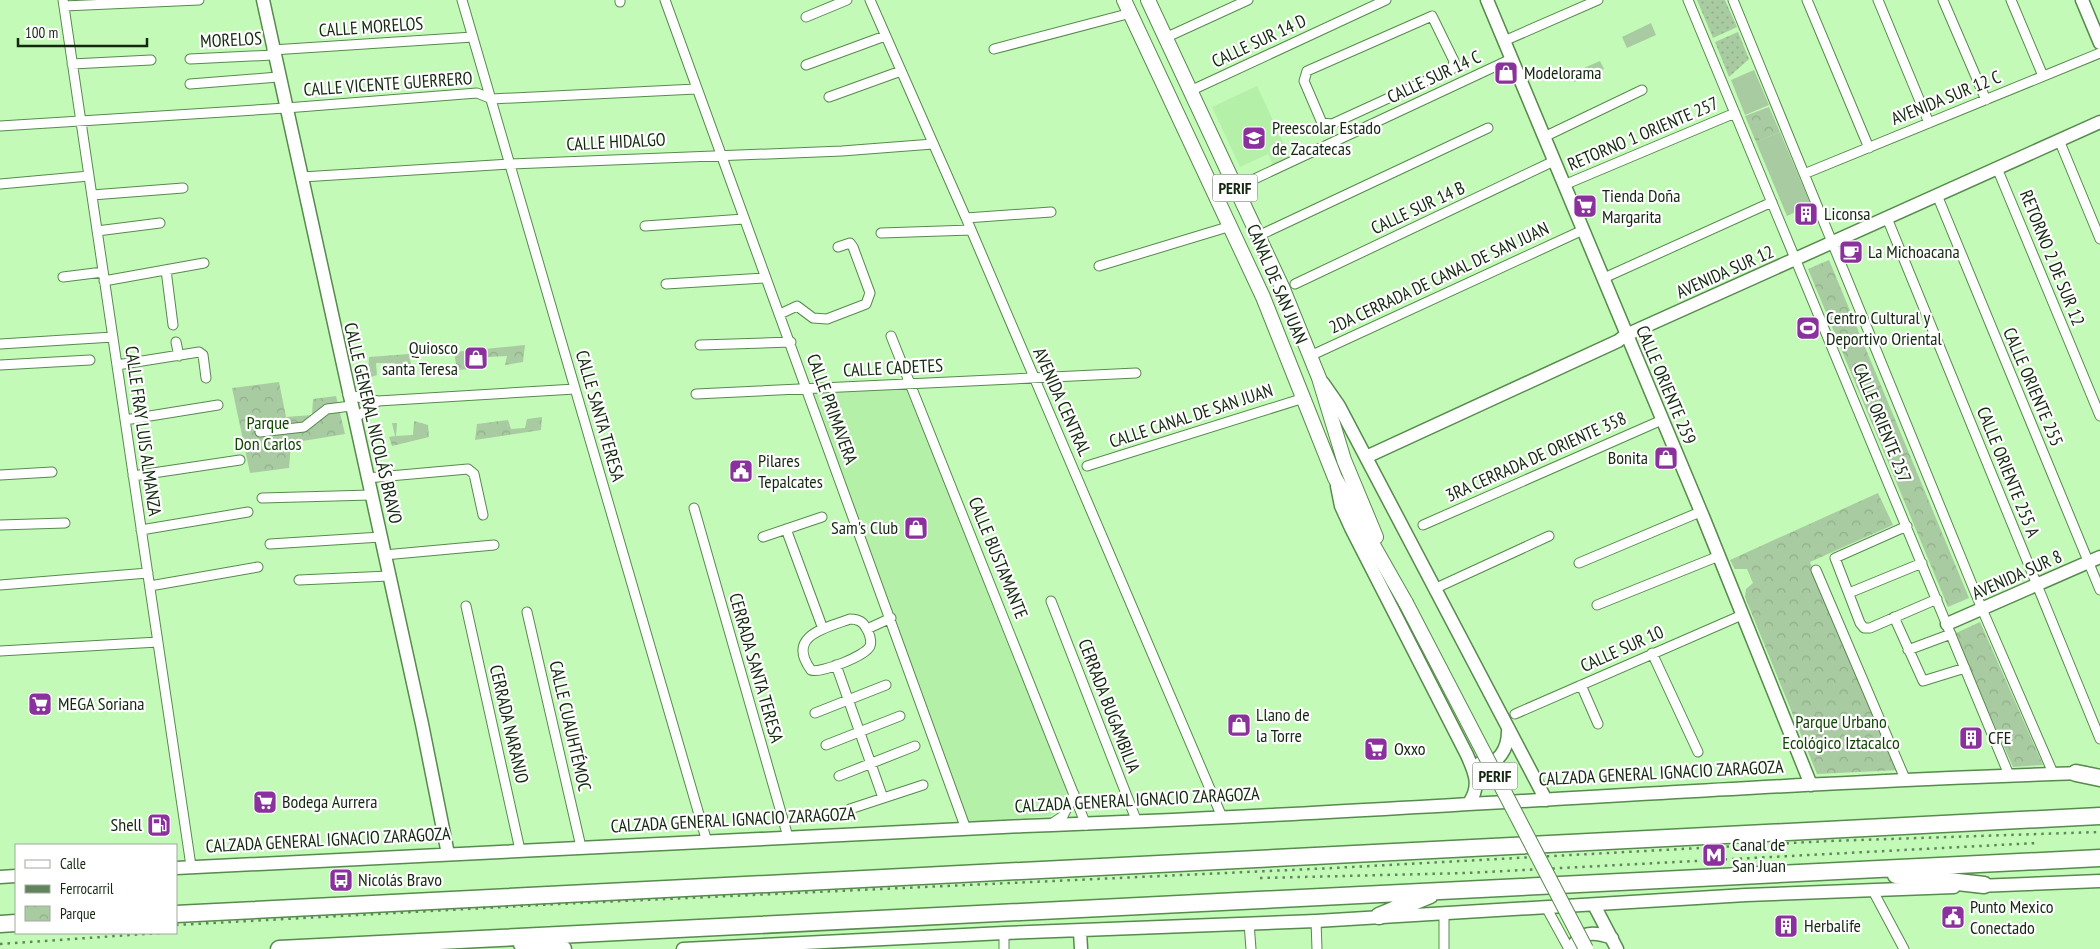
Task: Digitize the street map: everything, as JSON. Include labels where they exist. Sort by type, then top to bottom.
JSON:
[{"type":"highway","points":[[2076,773],[2100,778]]},
{"type":"highway","points":[[178,914],[2100,816]]},
{"type":"highway","points":[[279,949],[2100,858]]},
{"type":"highway","points":[[1875,869],[1898,876],[1984,885]]},
{"type":"highway","points":[[1379,916],[1440,891]]},
{"type":"highway","points":[[0,924],[15,923]]},
{"type":"highway","points":[[478,939],[563,949]]},
{"type":"main road","name":"CALLE GENERAL NICOLÁS BRAVO","points":[[263,0],[278,77],[302,177],[349,401],[381,537],[448,854]]},
{"type":"main road","name":"CANAL DE SAN JUAN","points":[[1124,0],[1231,226],[1304,398],[1335,478],[1368,539],[1389,570]]},
{"type":"main road","name":"CANAL DE SAN JUAN","points":[[1148,0],[1165,38],[1195,88],[1235,188],[1310,356],[1319,378],[1344,460],[1389,570],[1586,949]]},
{"type":"main road","name":"CALLE ORIENTE 259","points":[[1487,0],[1719,556],[1811,785]]},
{"type":"main road","points":[[2082,0],[2100,43]]},
{"type":"main road","name":"AVENIDA SUR 12","points":[[1366,457],[1618,341],[1626,335],[2100,122]]},
{"type":"main road","name":"CANAL DE SAN JUAN","points":[[1319,378],[1339,406],[1508,731],[1546,800]]},
{"type":"main road","name":"CANAL DE SAN JUAN","points":[[1335,478],[1341,506],[1351,528],[1468,755],[1478,783],[1469,803]]},
{"type":"main road","name":"AVENIDA SUR 8","points":[[1949,629],[1982,609],[2094,560]]},
{"type":"main road","points":[[1468,755],[1478,763],[1493,761],[1506,749],[1508,731]]},
{"type":"main road","name":"CALZADA GENERAL IGNACIO ZARAGOZA","points":[[178,868],[788,837],[1086,825],[1546,800],[1708,789],[2100,772]]},
{"type":"main road","points":[[0,876],[15,876]]},
{"type":"main road","points":[[683,949],[891,943],[1004,933],[1316,921],[1746,895],[2100,881]]},
{"type":"main road","points":[[1594,905],[1614,944]]},
{"type":"main road","points":[[1080,931],[1081,949]]},
{"type":"main road","points":[[1570,949],[1577,940],[1588,933],[1595,932],[1614,944]]},
{"type":"street","points":[[63,3],[200,0]]},
{"type":"street","name":"CALLE SANTA TERESA","points":[[462,0],[707,842]]},
{"type":"street","name":"CALLE PRIMAVERA","points":[[665,0],[765,278],[791,342],[966,829]]},
{"type":"street","points":[[806,17],[847,0]]},
{"type":"street","name":"AVENIDA CENTRAL","points":[[870,0],[966,218],[1032,377],[1222,817]]},
{"type":"street","points":[[1165,38],[1248,0]]},
{"type":"street","name":"CALLE SUR 14 D","points":[[1195,88],[1386,0]]},
{"type":"street","points":[[1504,41],[1598,0]]},
{"type":"street","name":"CALLE ORIENTE 257","points":[[1688,0],[2009,775]]},
{"type":"street","name":"CALLE ORIENTE 257","points":[[1733,0],[1982,609],[2053,773]]},
{"type":"street","points":[[1807,0],[1868,148]]},
{"type":"street","points":[[1878,0],[1929,123]]},
{"type":"street","points":[[1943,0],[1986,100]]},
{"type":"street","points":[[2011,0],[2043,76]]},
{"type":"street","name":"CALLE FRAY LUIS ALMANZA","points":[[63,3],[191,866]]},
{"type":"street","points":[[994,49],[1131,13]]},
{"type":"street","points":[[1432,16],[1454,61],[1454,67],[1450,71],[1379,104],[1325,125],[1320,120],[1304,81],[1305,74],[1310,69],[1432,16]]},
{"type":"street","points":[[806,65],[885,36]]},
{"type":"street","name":"CALLE MORELOS","points":[[273,52],[472,37]]},
{"type":"street","name":"MORELOS","points":[[190,59],[273,52]]},
{"type":"street","name":"AVENIDA SUR 12 C","points":[[1804,174],[2100,53]]},
{"type":"street","name":"CALLE SUR 14 C","points":[[1235,188],[1511,59]]},
{"type":"street","points":[[72,64],[151,60]]},
{"type":"street","points":[[829,97],[901,71]]},
{"type":"street","points":[[190,84],[278,77]]},
{"type":"street","name":"CALLE VICENTE GUERRERO","points":[[0,126],[286,108],[477,93],[492,99],[696,89]]},
{"type":"street","points":[[1544,137],[1642,90]]},
{"type":"street","points":[[1379,104],[1384,119]]},
{"type":"street","name":"RETORNO 1 ORIENTE 257","points":[[1564,185],[1735,113]]},
{"type":"street","points":[[1258,236],[1488,128]]},
{"type":"street","points":[[2059,140],[2100,239]]},
{"type":"street","name":"CALLE HIDALGO","points":[[302,177],[511,164],[721,154],[842,151],[933,144]]},
{"type":"street","name":"CALLE SUR 14 B","points":[[1295,284],[1554,161]]},
{"type":"street","name":"RETORNO 2 DE SUR 12","points":[[1998,168],[2100,416]]},
{"type":"street","points":[[0,184],[89,176]]},
{"type":"street","points":[[92,195],[183,188]]},
{"type":"street","name":"CALLE ORIENTE 255","points":[[1937,195],[2094,560],[2100,590]]},
{"type":"street","points":[[1604,278],[1772,202]]},
{"type":"street","points":[[966,218],[1051,212]]},
{"type":"street","name":"CALLE ORIENTE 255 A","points":[[1887,218],[2100,739]]},
{"type":"street","points":[[644,226],[744,219]]},
{"type":"street","points":[[97,231],[160,223]]},
{"type":"street","points":[[1099,266],[1231,226]]},
{"type":"street","points":[[882,233],[971,230]]},
{"type":"street","name":"2DA CERRADA DE CANAL DE SAN JUAN","points":[[1310,356],[1583,230]]},
{"type":"street","points":[[780,314],[797,306],[813,318],[827,319],[862,306],[868,301],[870,293],[854,247],[850,244],[838,247]]},
{"type":"street","points":[[63,277],[104,276],[166,270],[204,263]]},
{"type":"street","points":[[166,270],[173,325]]},
{"type":"street","points":[[666,284],[765,278]]},
{"type":"street","name":"CALLE BUSTAMANTE","points":[[891,336],[912,383],[1086,825]]},
{"type":"street","points":[[0,344],[113,337]]},
{"type":"street","points":[[176,342],[179,356]]},
{"type":"street","points":[[700,345],[791,342]]},
{"type":"street","points":[[117,365],[201,352],[206,378]]},
{"type":"street","points":[[0,365],[90,360]]},
{"type":"street","name":"CALLE CADETES","points":[[696,394],[1136,373]]},
{"type":"street","points":[[260,432],[302,427],[327,409],[349,401],[378,401],[575,389]]},
{"type":"street","name":"CALLE CANAL DE SAN JUAN","points":[[1087,466],[1304,398]]},
{"type":"street","points":[[354,419],[378,401]]},
{"type":"street","points":[[125,420],[218,405]]},
{"type":"street","name":"3RA CERRADA DE ORIENTE 358","points":[[1423,525],[1662,420]]},
{"type":"street","points":[[133,476],[240,460]]},
{"type":"street","points":[[367,478],[468,469],[474,474],[483,515]]},
{"type":"street","points":[[0,475],[52,472]]},
{"type":"street","points":[[262,498],[371,495]]},
{"type":"street","name":"CERRADA SANTA TERESA","points":[[694,508],[788,837]]},
{"type":"street","points":[[141,530],[248,512]]},
{"type":"street","points":[[1579,563],[1700,512]]},
{"type":"street","points":[[763,538],[822,517]]},
{"type":"street","points":[[0,525],[65,523]]},
{"type":"street","points":[[1907,526],[1835,558],[1848,593],[1864,628],[1936,599]]},
{"type":"street","points":[[786,529],[823,629]]},
{"type":"street","points":[[1434,589],[1549,536]]},
{"type":"street","points":[[270,544],[381,537]]},
{"type":"street","points":[[384,554],[494,545]]},
{"type":"street","points":[[1597,605],[1719,556]]},
{"type":"street","points":[[1848,593],[1922,563]]},
{"type":"street","points":[[150,586],[258,567]]},
{"type":"street","points":[[1816,570],[1906,780]]},
{"type":"street","points":[[0,585],[148,573]]},
{"type":"street","points":[[299,580],[389,576]]},
{"type":"street","name":"CERRADA BUGAMBILIA","points":[[1051,601],[1137,822]]},
{"type":"street","name":"CERRADA NARANJO","points":[[466,606],[520,850]]},
{"type":"street","name":"CALLE CUAUHTÉMOC","points":[[527,612],[581,847]]},
{"type":"street","name":"CALLE SUR 10","points":[[1515,714],[1742,615]]},
{"type":"street","points":[[1894,617],[1923,681],[1965,668]]},
{"type":"street","points":[[867,629],[891,618]]},
{"type":"street","points":[[850,619],[860,622],[867,629],[871,642],[868,649],[859,656],[816,672],[809,667],[802,645],[805,639],[823,629],[850,619]]},
{"type":"street","points":[[1908,650],[1949,629]]},
{"type":"street","points":[[0,650],[158,642]]},
{"type":"street","points":[[1652,653],[1698,752]]},
{"type":"street","points":[[836,664],[883,798]]},
{"type":"street","points":[[815,713],[886,685]]},
{"type":"street","points":[[1581,686],[1598,724]]},
{"type":"street","points":[[826,746],[900,716]]},
{"type":"street","points":[[839,776],[916,746]]},
{"type":"street","points":[[850,809],[923,785]]},
{"type":"street","points":[[1049,825],[1063,816],[1074,794]]},
{"type":"street","points":[[1873,891],[1904,949]]},
{"type":"street","points":[[1546,907],[1570,949]]},
{"type":"street","points":[[1444,914],[1444,949]]},
{"type":"street","points":[[1316,921],[1317,949]]},
{"type":"street","points":[[1250,923],[1250,949]]},
{"type":"street","points":[[1004,933],[1004,949]]},
{"type":"shaded area","name":"Preescolar Estado de Zacatecas","points":[[1257,86],[1290,157],[1273,165],[1268,154],[1240,167],[1212,107]]},
{"type":"shaded area","points":[[910,389],[1067,785],[1067,797],[1061,809],[1050,816],[969,822],[812,393]]},
{"type":"green space","points":[[1697,0],[1725,0],[1737,27],[1713,38]]},
{"type":"green space","points":[[1651,23],[1656,35],[1627,48],[1622,37]]},
{"type":"green space","points":[[1738,32],[1749,59],[1729,77],[1715,42]]},
{"type":"green space","points":[[1600,61],[1604,69],[1574,82],[1570,74]]},
{"type":"green space","points":[[1754,70],[1769,105],[1745,115],[1731,80]]},
{"type":"green space","points":[[1769,107],[1780,132],[1756,142],[1745,116]]},
{"type":"green space","points":[[1780,132],[1811,205],[1787,216],[1756,142]]},
{"type":"green space","points":[[1829,260],[1969,598],[1948,607],[1808,269]]},
{"type":"green space","points":[[525,345],[523,362],[505,365],[507,356],[488,357],[485,368],[457,370],[454,352]]},
{"type":"green space","points":[[409,354],[412,368],[393,372],[395,363],[376,363],[377,375],[368,378],[369,357]]},
{"type":"green space","name":"Parque Don Carlos","points":[[279,382],[286,417],[312,415],[313,399],[336,396],[345,434],[291,443],[289,468],[250,473],[232,388]]},
{"type":"green space","points":[[542,417],[541,430],[475,440],[477,424],[508,420],[511,429],[525,428],[527,419]]},
{"type":"green space","points":[[414,421],[428,425],[429,437],[392,446],[389,437],[395,436],[392,423],[397,423],[396,436],[413,435]]},
{"type":"green space","name":"Parque Urbano Ecológico Iztacalco","points":[[1878,493],[1893,525],[1810,562],[1899,770],[1817,774],[1745,597],[1746,589],[1753,583],[1747,569],[1735,569],[1730,560]]},
{"type":"green space","points":[[1980,622],[2043,765],[2013,767],[1954,634]]},
{"type":"railway","points":[[178,925],[558,904],[1333,868],[1828,841],[2100,832]]},
{"type":"railway","points":[[1260,878],[1467,873],[2037,843]]},
{"type":"railway","points":[[0,944],[145,934]]},
{"type":"place","name":"Modelorama","points":[[1506,73]]},
{"type":"place","name":"Preescolar Estado de Zacatecas","points":[[1254,138]]},
{"type":"place","name":"Tienda Doña Margarita","points":[[1585,206]]},
{"type":"place","name":"Liconsa","points":[[1806,214]]},
{"type":"place","name":"La Michoacana","points":[[1851,252]]},
{"type":"place","name":"Centro Cultural y Deportivo Oriental","points":[[1808,328]]},
{"type":"place","name":"Quiosco santa Teresa","points":[[476,358]]},
{"type":"place","name":"Bonita","points":[[1666,458]]},
{"type":"place","name":"Pilares Tepalcates","points":[[741,471]]},
{"type":"place","name":"Sam's Club","points":[[916,528]]},
{"type":"place","name":"MEGA Soriana","points":[[40,704]]},
{"type":"place","name":"Llano de la Torre","points":[[1239,725]]},
{"type":"place","name":"CFE","points":[[1971,738]]},
{"type":"place","name":"Oxxo","points":[[1376,749]]},
{"type":"place","name":"Bodega Aurrera","points":[[265,802]]},
{"type":"place","name":"Shell","points":[[159,825]]},
{"type":"place","name":"Canal de San Juan","points":[[1714,855]]},
{"type":"place","name":"Nicolás Bravo","points":[[341,880]]},
{"type":"place","name":"Punto Mexico Conectado","points":[[1953,917]]},
{"type":"place","name":"Herbalife","points":[[1786,926]]}]
